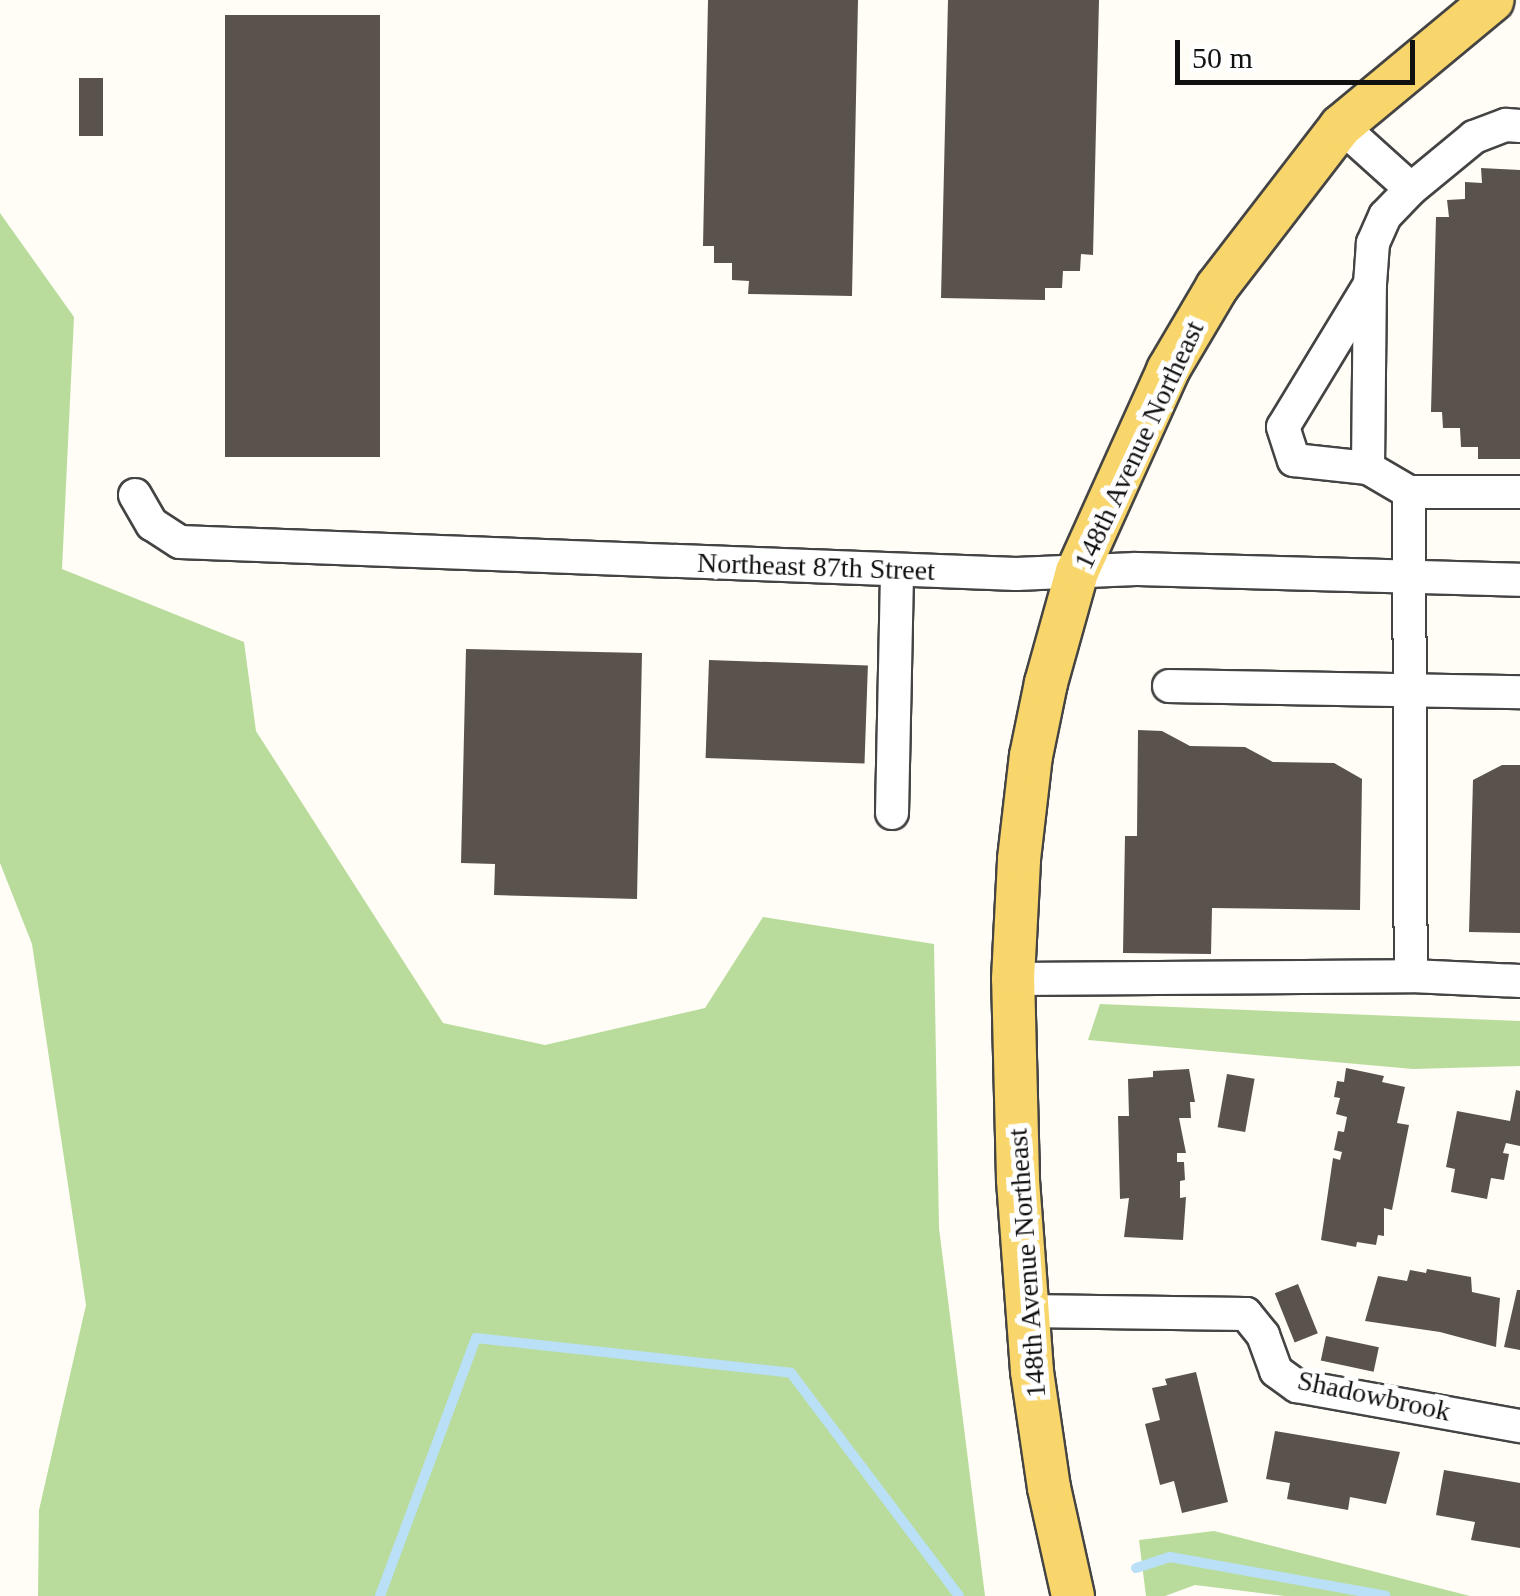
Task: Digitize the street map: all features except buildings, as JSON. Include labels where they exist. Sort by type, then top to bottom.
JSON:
[{"type":"main road","name":"148th Avenue Northeast","points":[[1073,1596],[1040,1431],[1025,1311],[1013,980],[1030,756],[1077,572],[1127,456],[1217,287],[1341,126],[1493,0]]},
{"type":"street","points":[[1341,126],[1412,189]]},
{"type":"street","points":[[1368,468],[1370,284],[1373,243],[1384,216],[1474,137],[1506,126],[1520,126]]},
{"type":"street","points":[[1370,284],[1282,427],[1294,460],[1368,468],[1409,492],[1520,492]]},
{"type":"street","points":[[1409,492],[1412,976]]},
{"type":"street","name":"Northeast 87th Street","points":[[135,495],[152,524],[180,542],[897,570],[1136,569],[1409,580],[1520,580]]},
{"type":"street","points":[[892,813],[897,570]]},
{"type":"street","points":[[1169,686],[1520,692]]},
{"type":"street","points":[[1013,980],[1412,976],[1520,981]]},
{"type":"street","name":"Shadowbrook","points":[[1025,1311],[1246,1314],[1263,1335],[1276,1371],[1297,1386],[1520,1426]]},
{"type":"green space","points":[[0,213],[74,317],[62,569],[244,642],[256,731],[443,1023],[545,1045],[705,1008],[763,917],[934,944],[939,1228],[985,1596],[38,1596],[39,1510],[86,1305],[32,944],[0,863]]},
{"type":"green space","points":[[1100,1004],[1520,1021],[1520,1066],[1413,1069],[1088,1040]]},
{"type":"green space","points":[[1214,1531],[1470,1596],[1285,1596],[1195,1585],[1165,1596],[1146,1596],[1139,1540]]},
{"type":"waterway","points":[[380,1596],[476,1338],[791,1373],[959,1596]]},
{"type":"waterway","points":[[1136,1568],[1170,1557],[1386,1596]]}]
